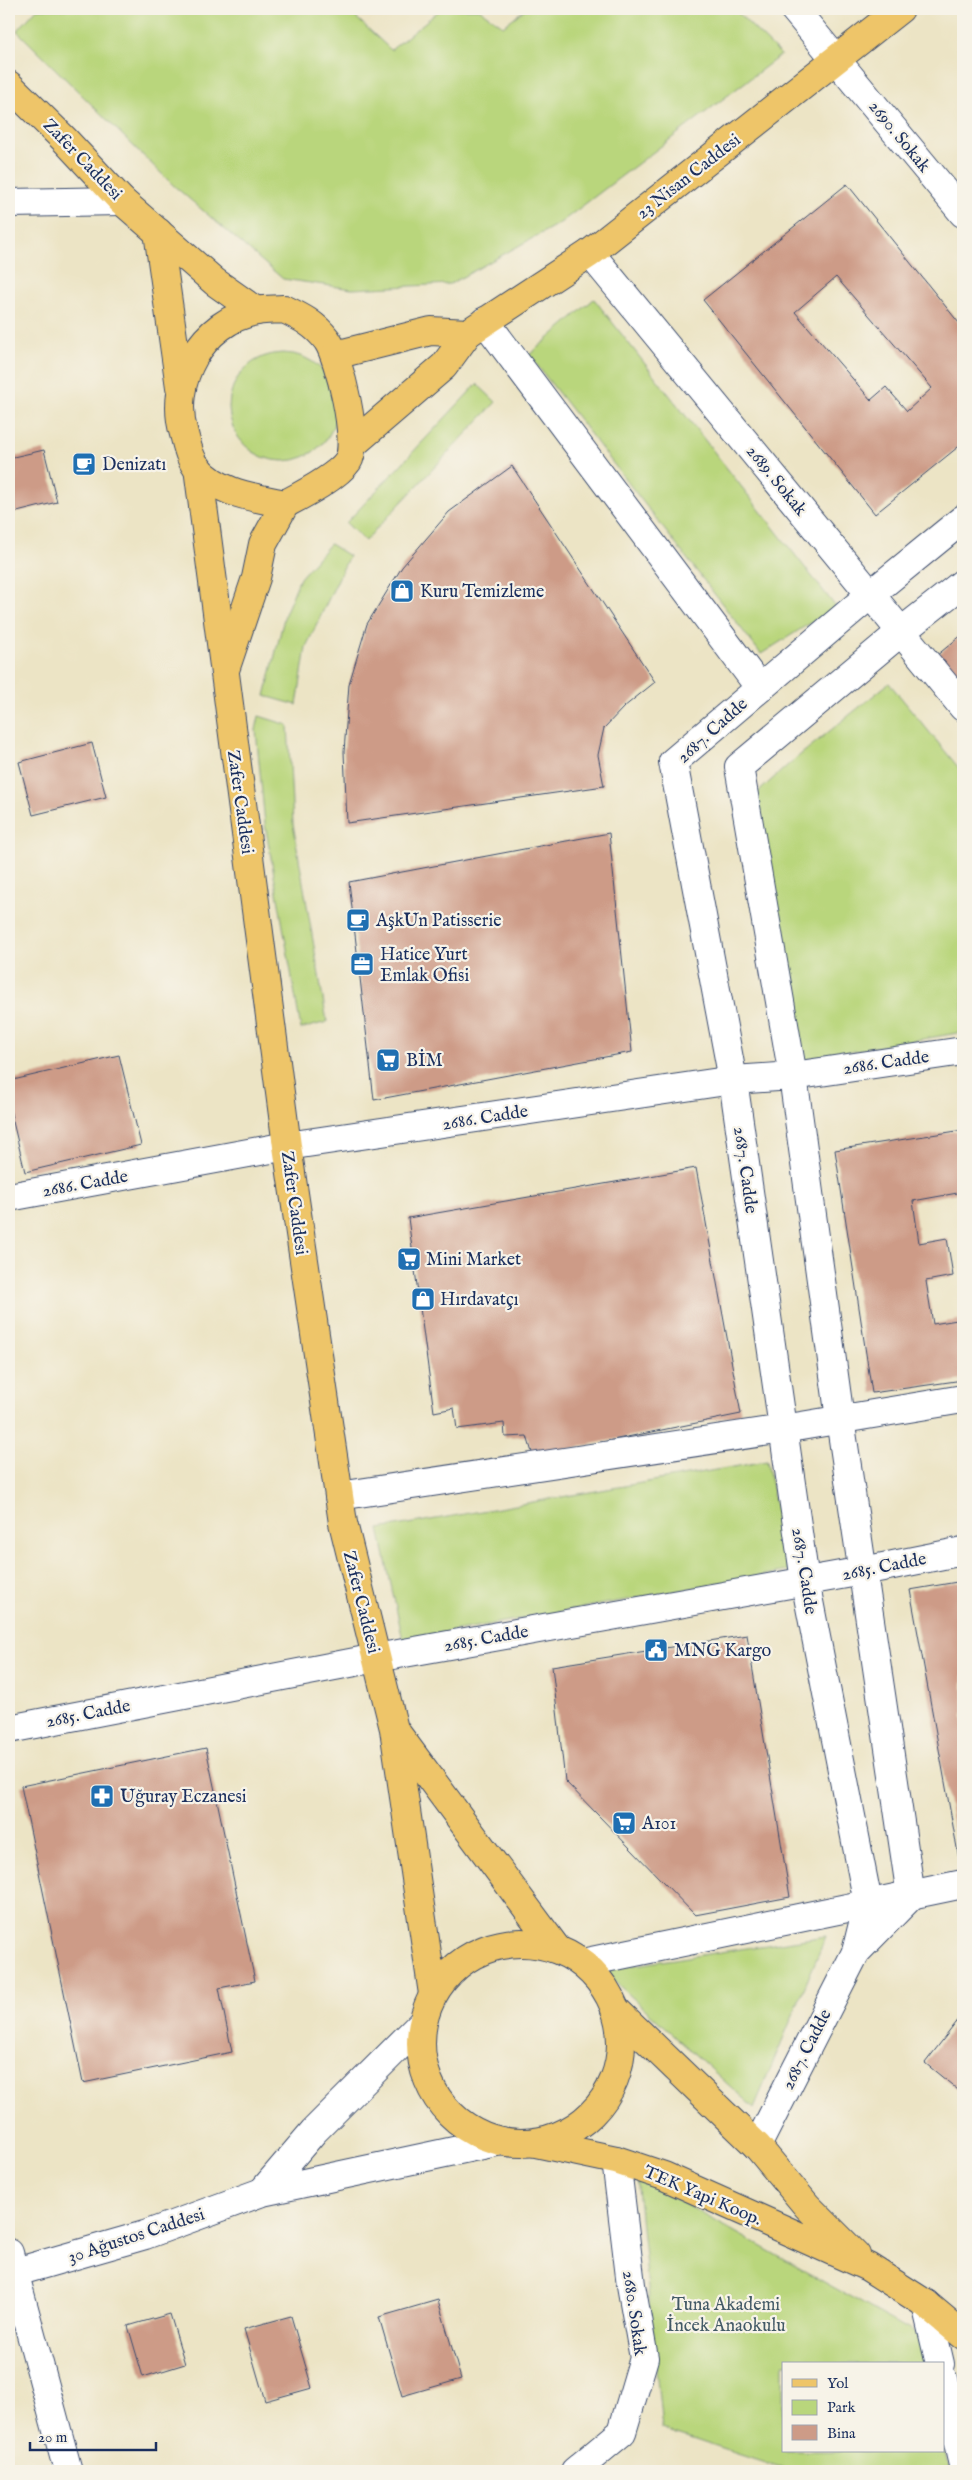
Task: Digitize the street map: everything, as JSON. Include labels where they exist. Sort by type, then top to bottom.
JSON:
[{"type":"main road","name":"23 Nisan Caddesi","points":[[353,444],[444,366],[477,327],[590,253],[900,9]]},
{"type":"main road","name":"Zafer Caddesi","points":[[9,85],[65,140],[122,201],[215,282],[256,311]]},
{"type":"main road","points":[[158,232],[180,391],[180,420],[188,448],[198,468],[228,491],[285,504],[308,492],[348,461],[353,444],[351,421],[335,355],[327,340],[308,320],[284,309],[256,311],[228,322],[206,339],[190,363],[180,391]]},
{"type":"main road","points":[[335,355],[431,332],[477,327]]},
{"type":"main road","name":"Zafer Caddesi","points":[[198,468],[287,1146],[343,1523],[394,1729],[433,1994]]},
{"type":"main road","name":"Zafer Caddesi","points":[[224,672],[256,578],[263,544],[285,504]]},
{"type":"main road","points":[[394,1729],[557,1949]]},
{"type":"main road","points":[[616,2009],[621,2039],[618,2068],[606,2096],[587,2119],[562,2135],[533,2143],[501,2141],[472,2130],[447,2111],[429,2085],[421,2055],[422,2023],[433,1994],[450,1971],[473,1954],[500,1944],[529,1942],[557,1949],[582,1963],[602,1983],[616,2009],[757,2146],[807,2206],[868,2267],[926,2304],[963,2335]]},
{"type":"main road","name":"TEK Yapi Koop.","points":[[533,2143],[616,2160],[664,2176],[868,2267]]},
{"type":"street","name":"2690. Sokak","points":[[794,9],[963,213]]},
{"type":"street","points":[[9,203],[122,201]]},
{"type":"street","name":"2689. Sokak","points":[[590,253],[963,707]]},
{"type":"street","points":[[477,327],[760,688]]},
{"type":"street","name":"2687. Cadde","points":[[757,2146],[856,1952],[868,1903],[805,1581],[733,1080],[673,762],[871,594],[963,519]]},
{"type":"street","points":[[911,1896],[840,1420],[793,1076],[739,767],[902,631],[963,583]]},
{"type":"street","name":"2686. Cadde","points":[[9,1197],[287,1146],[733,1080],[793,1076],[963,1051]]},
{"type":"street","points":[[339,1496],[783,1429],[963,1399]]},
{"type":"street","name":"2685. Cadde","points":[[9,1729],[376,1658],[863,1571],[963,1551]]},
{"type":"street","points":[[582,1963],[963,1884]]},
{"type":"street","name":"2687. Cadde","points":[[856,1952],[911,1896]]},
{"type":"street","name":"30 Ağustos Caddesi","points":[[262,2192],[314,2131],[422,2023]]},
{"type":"street","name":"30 Ağustos Caddesi","points":[[10,2266],[145,2236],[262,2192],[501,2141]]},
{"type":"street","name":"2680. Sokak","points":[[575,2471],[622,2432],[644,2358],[631,2285],[616,2160]]},
{"type":"street","points":[[10,2266],[68,2471]]},
{"type":"street","points":[[926,2304],[940,2362]]},
{"type":"street","points":[[944,2383],[963,2465]]},
{"type":"green space","points":[[37,9],[347,9],[391,50],[441,9],[479,9],[503,26],[525,9],[734,9],[781,55],[560,223],[450,284],[352,289],[283,279],[173,185],[17,31]]},
{"type":"green space","points":[[594,299],[836,607],[761,654],[529,355]]},
{"type":"green space","points":[[283,353],[304,357],[321,369],[333,386],[337,407],[333,428],[321,445],[304,457],[283,461],[262,457],[245,445],[233,428],[229,407],[233,386],[245,369],[262,357]]},
{"type":"green space","points":[[477,384],[496,402],[365,541],[346,523]]},
{"type":"green space","points":[[330,544],[349,556],[306,647],[297,705],[265,696],[285,614],[300,578]]},
{"type":"green space","points":[[889,683],[963,773],[963,1032],[803,1060],[755,795],[789,764]]},
{"type":"green space","points":[[259,716],[288,725],[293,824],[327,1022],[301,1029],[265,824],[256,730]]},
{"type":"green space","points":[[767,1461],[788,1571],[403,1640],[379,1529]]},
{"type":"green space","points":[[826,1936],[754,2108],[602,1970]]},
{"type":"green space","name":"Tuna Akademi İncek Anaokulu","points":[[637,2177],[922,2337],[928,2362],[782,2362],[782,2452],[944,2452],[944,2443],[950,2471],[789,2471],[662,2429]]},
{"type":"building","points":[[847,184],[963,328],[963,443],[875,514],[703,300]],"holes":[[[836,277],[932,388],[907,411],[886,387],[871,400],[795,312]]]},
{"type":"building","points":[[44,450],[57,502],[9,514],[9,458]]},
{"type":"building","points":[[512,466],[655,682],[624,707],[604,728],[598,755],[604,786],[347,823],[344,752],[349,684],[367,624],[402,567],[449,512]]},
{"type":"building","points":[[963,634],[963,690],[936,656]]},
{"type":"building","points":[[92,743],[106,797],[33,815],[19,762]]},
{"type":"building","points":[[609,833],[632,1052],[374,1100],[349,882]]},
{"type":"building","points":[[119,1055],[141,1145],[25,1172],[9,1105],[9,1081]]},
{"type":"building","points":[[963,1130],[963,1192],[913,1201],[919,1243],[947,1238],[953,1276],[926,1281],[933,1324],[963,1319],[963,1380],[872,1393],[835,1150]]},
{"type":"building","points":[[696,1168],[741,1414],[533,1456],[527,1436],[505,1437],[504,1423],[457,1429],[454,1408],[434,1412],[408,1218]]},
{"type":"building","points":[[963,1581],[963,1858],[959,1859],[910,1590]]},
{"type":"building","points":[[747,1635],[790,1897],[695,1915],[565,1781],[552,1666]]},
{"type":"building","points":[[206,1748],[255,1981],[219,1988],[232,2052],[83,2083],[21,1786]]},
{"type":"building","points":[[963,2014],[963,2094],[925,2063]]},
{"type":"building","points":[[438,2300],[461,2379],[402,2396],[379,2317]]},
{"type":"building","points":[[170,2314],[185,2364],[143,2377],[128,2326]]},
{"type":"building","points":[[291,2316],[312,2388],[265,2401],[244,2329]]},
{"type":"place","name":"Denizatı","points":[[84,464]]},
{"type":"place","name":"Kuru Temizleme","points":[[402,591]]},
{"type":"place","name":"AşkUn Patisserie","points":[[358,920]]},
{"type":"place","name":"Hatice Yurt Emlak Ofisi","points":[[362,964]]},
{"type":"place","name":"BİM","points":[[388,1060]]},
{"type":"place","name":"Mini Market","points":[[409,1259]]},
{"type":"place","name":"Hırdavatçı","points":[[423,1299]]},
{"type":"place","name":"MNG Kargo","points":[[656,1650]]},
{"type":"place","name":"Uğuray Eczanesi","points":[[102,1796]]},
{"type":"place","name":"A101","points":[[624,1823]]}]
